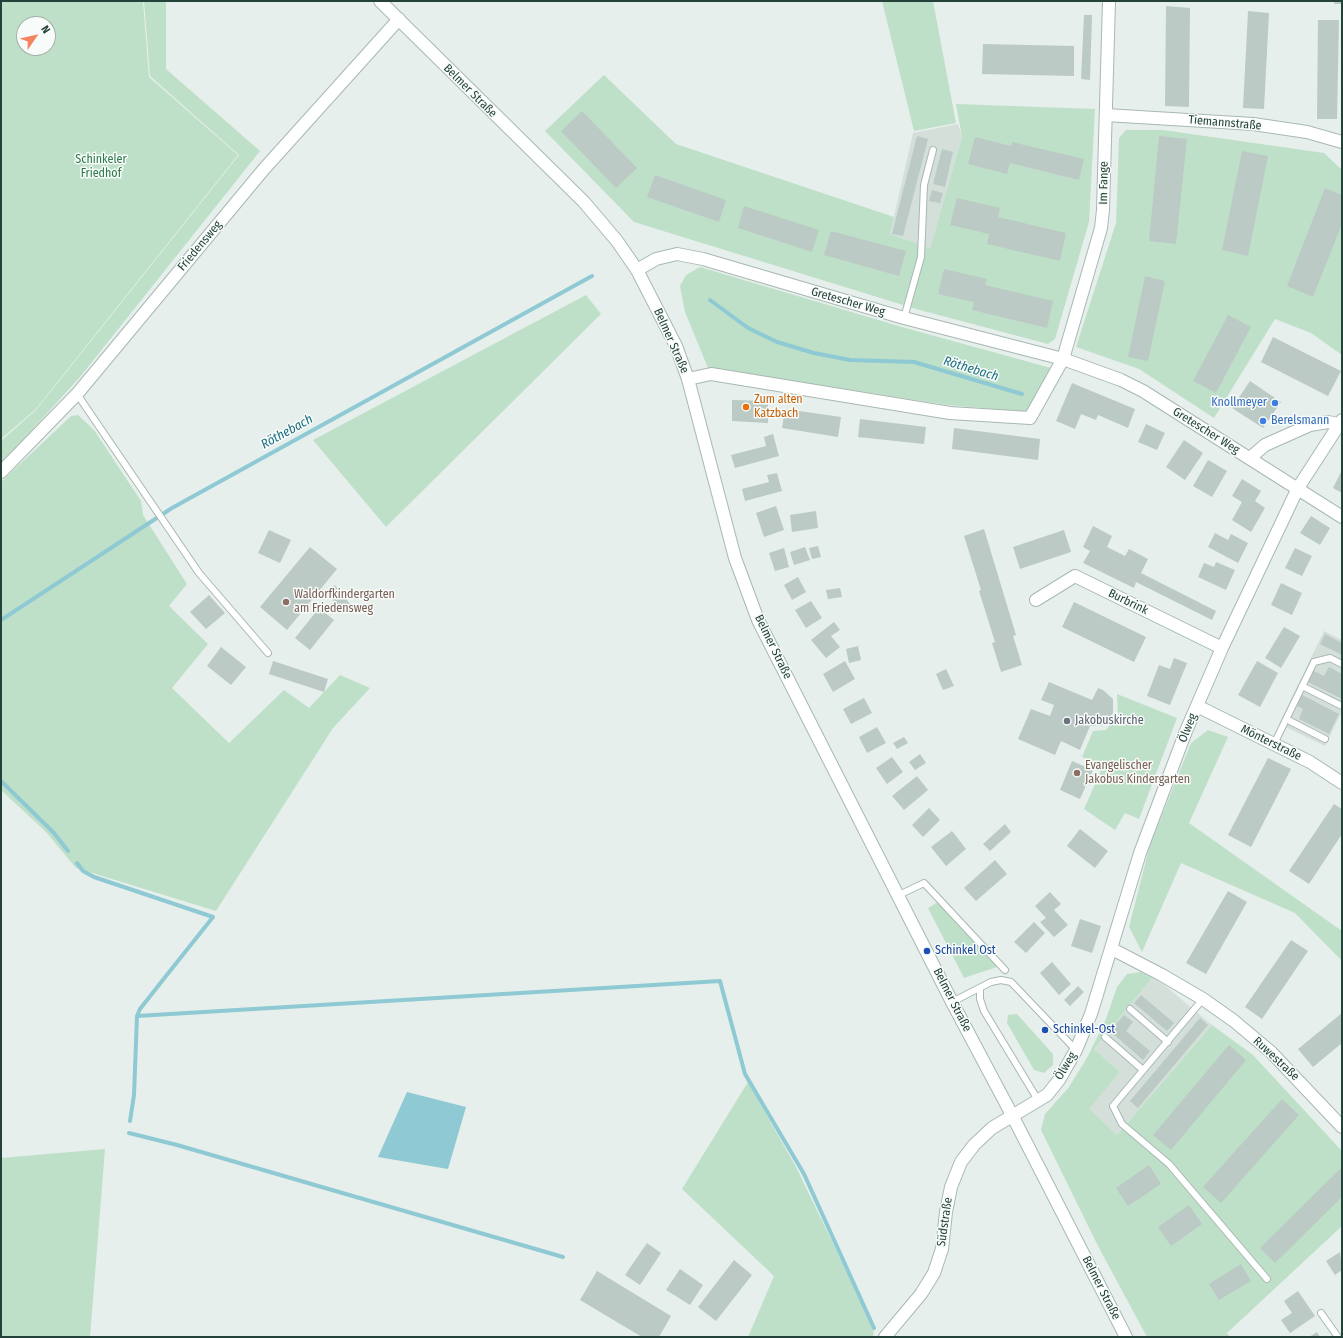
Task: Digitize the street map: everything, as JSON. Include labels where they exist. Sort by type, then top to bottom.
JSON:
[{"type":"street","name":"Belmer Straße","points":[[380,1],[584,202],[617,241],[637,270],[676,346],[688,379],[735,558],[758,620],[952,1002],[1126,1337]]},
{"type":"street","name":"Im Fange","points":[[1062,359],[1101,228],[1103,210],[1109,1]]},
{"type":"street","name":"Friedensweg","points":[[1,472],[77,394],[264,169],[399,19]]},
{"type":"street","name":"Tiemannstraße","points":[[1106,115],[1252,124],[1308,132],[1342,142]]},
{"type":"street","name":"Gretescher Weg","points":[[637,270],[656,259],[677,254],[703,259],[904,318],[1062,359],[1121,380],[1143,391],[1204,432],[1250,458],[1342,517]]},
{"type":"street","points":[[688,379],[711,374],[950,413],[1030,418],[1062,359]]},
{"type":"street","name":"Ölweg","points":[[1250,458],[1265,445],[1310,425],[1340,422]]},
{"type":"street","name":"Ölweg","points":[[1012,1115],[1047,1095],[1059,1080],[1076,1050],[1091,1014],[1140,853],[1197,706],[1222,648],[1298,488],[1340,422]]},
{"type":"street","name":"Burbrink","points":[[1036,600],[1075,576],[1222,648]]},
{"type":"street","name":"Mönterstraße","points":[[1197,706],[1310,762],[1342,783]]},
{"type":"street","name":"Ruwestraße","points":[[1112,949],[1162,975],[1203,999],[1271,1052],[1342,1127]]},
{"type":"street","name":"Südstraße","points":[[885,1337],[921,1294],[934,1273],[942,1249],[946,1212],[951,1187],[960,1162],[974,1145],[992,1128],[1012,1115]]},
{"type":"lane","points":[[904,318],[921,257],[924,185],[933,150]]},
{"type":"lane","points":[[77,394],[156,508],[199,574],[268,653]]},
{"type":"lane","points":[[1274,744],[1314,662],[1330,658],[1342,664]]},
{"type":"lane","points":[[1302,686],[1342,706]]},
{"type":"lane","points":[[1286,719],[1325,739]]},
{"type":"lane","points":[[899,895],[924,883],[1006,970]]},
{"type":"lane","points":[[952,1002],[990,982],[1001,980],[1011,982],[1076,1050]]},
{"type":"lane","points":[[980,988],[980,999],[984,1011],[1038,1100]]},
{"type":"lane","points":[[1203,999],[1113,1106],[1122,1124],[1174,1170],[1267,1279]]},
{"type":"lane","points":[[1130,1009],[1168,1042]]},
{"type":"lane","points":[[1105,1037],[1143,1070]]},
{"type":"lane","points":[[1321,1313],[1338,1337]]},
{"type":"shaded area","points":[[958,124],[962,137],[930,248],[890,234],[913,133]]},
{"type":"shaded area","points":[[1324,631],[1342,640],[1342,711],[1325,746],[1279,724]]},
{"type":"shaded area","points":[[1152,978],[1163,984],[1212,1025],[1117,1135],[1088,1109],[1120,1072],[1094,1049]]},
{"type":"green space","name":"Schinkeler Friedhof","points":[[1,1],[143,1],[149,77],[238,155],[36,409],[1,439]]},
{"type":"green space","points":[[144,1],[166,1],[166,69],[260,151],[80,377],[1,464],[1,441],[36,410],[239,155],[150,76]]},
{"type":"green space","points":[[882,1],[933,1],[956,123],[914,131]]},
{"type":"green space","points":[[604,75],[676,144],[894,217],[890,234],[930,248],[962,137],[956,104],[1095,109],[1089,222],[1055,339],[1048,344],[916,309],[634,222],[545,131]]},
{"type":"green space","points":[[1126,130],[1163,130],[1324,153],[1342,170],[1342,328],[1340,330],[1342,332],[1342,355],[1311,333],[1275,319],[1214,418],[1139,369],[1076,347],[1116,223],[1119,138]]},
{"type":"green space","points":[[700,267],[902,327],[1051,368],[1027,412],[948,405],[708,368],[685,312],[680,286],[686,275]]},
{"type":"green space","points":[[586,295],[601,314],[386,527],[313,440]]},
{"type":"green space","points":[[78,415],[94,430],[141,501],[143,515],[187,584],[169,606],[208,644],[172,688],[229,743],[284,690],[309,708],[340,675],[370,688],[333,728],[216,911],[76,868],[46,832],[1,790],[1,482],[71,416]]},
{"type":"green space","points":[[1117,694],[1177,718],[1139,819],[1125,813],[1115,830],[1084,809],[1103,766],[1082,757],[1093,731],[1106,730],[1118,715]]},
{"type":"green space","points":[[1208,730],[1228,737],[1189,823],[1342,931],[1342,961],[1295,913],[1181,863],[1142,952],[1129,927],[1150,845],[1191,743]]},
{"type":"green space","points":[[938,902],[997,967],[964,978],[928,908]]},
{"type":"green space","points":[[1141,972],[1152,978],[1094,1049],[1120,1072],[1089,1109],[1117,1135],[1212,1025],[1253,1055],[1342,1151],[1342,1226],[1227,1333],[1230,1337],[1147,1337],[1098,1246],[1041,1130],[1045,1114],[1069,1087],[1088,1056],[1106,1019],[1117,987],[1127,974]]},
{"type":"green space","points":[[1017,1014],[1053,1054],[1053,1065],[1044,1073],[1034,1070],[1007,1023],[1008,1015]]},
{"type":"green space","points":[[748,1082],[796,1167],[874,1328],[873,1337],[748,1337],[774,1276],[682,1189]]},
{"type":"green space","points":[[105,1149],[90,1337],[1,1337],[1,1158]]},
{"type":"water","points":[[407,1092],[466,1107],[448,1169],[378,1157]]},
{"type":"building","points":[[1335,1],[1342,1],[1342,4],[1334,4]]},
{"type":"building","points":[[1166,6],[1190,8],[1189,107],[1165,106]]},
{"type":"building","points":[[1248,11],[1269,13],[1264,109],[1243,108]]},
{"type":"building","points":[[1084,15],[1092,15],[1090,80],[1081,79]]},
{"type":"building","points":[[1318,20],[1339,20],[1337,119],[1317,119]]},
{"type":"building","points":[[983,44],[1074,46],[1074,76],[982,74]]},
{"type":"building","points":[[582,111],[637,168],[616,188],[561,131]]},
{"type":"building","points":[[917,136],[928,139],[903,236],[892,234]]},
{"type":"building","points":[[1159,136],[1187,139],[1176,244],[1149,241]]},
{"type":"building","points":[[975,137],[1011,146],[1012,142],[1084,159],[1079,180],[1010,163],[1007,174],[968,164]]},
{"type":"building","points":[[942,149],[953,152],[945,187],[933,184]]},
{"type":"building","points":[[1242,151],[1268,156],[1248,256],[1222,250]]},
{"type":"building","points":[[655,175],[726,200],[719,222],[647,197]]},
{"type":"building","points":[[1325,188],[1342,195],[1342,224],[1313,297],[1287,286]]},
{"type":"building","points":[[932,190],[943,193],[940,203],[929,201]]},
{"type":"building","points":[[957,198],[1000,208],[998,217],[1066,233],[1060,261],[987,244],[989,234],[950,225]]},
{"type":"building","points":[[744,206],[819,230],[812,252],[738,228]]},
{"type":"building","points":[[831,231],[906,251],[899,276],[824,255]]},
{"type":"building","points":[[944,269],[987,279],[985,285],[1053,301],[1047,328],[972,310],[974,302],[938,294]]},
{"type":"building","points":[[1145,276],[1165,281],[1148,361],[1128,357]]},
{"type":"building","points":[[1228,315],[1251,327],[1216,393],[1193,381]]},
{"type":"building","points":[[1273,337],[1341,371],[1328,396],[1261,362]]},
{"type":"building","points":[[1250,381],[1281,402],[1263,428],[1232,408]]},
{"type":"building","points":[[1072,383],[1135,409],[1128,428],[1098,415],[1096,420],[1081,414],[1075,429],[1056,421]]},
{"type":"building","points":[[732,400],[768,401],[768,423],[732,421]]},
{"type":"building","points":[[785,409],[841,417],[838,437],[782,428]]},
{"type":"building","points":[[860,419],[926,427],[924,444],[858,437]]},
{"type":"building","points":[[1146,424],[1165,433],[1157,450],[1138,442]]},
{"type":"building","points":[[954,428],[1040,439],[1038,460],[952,449]]},
{"type":"building","points":[[773,434],[779,456],[735,468],[731,455],[766,446],[764,437]]},
{"type":"building","points":[[1184,440],[1203,453],[1185,480],[1166,467]]},
{"type":"building","points":[[1208,460],[1227,471],[1212,497],[1193,486]]},
{"type":"building","points":[[1342,470],[1342,493],[1333,488]]},
{"type":"building","points":[[777,473],[782,491],[745,501],[742,489],[769,482],[767,475]]},
{"type":"building","points":[[1242,479],[1261,491],[1255,501],[1265,508],[1251,532],[1232,520],[1242,502],[1232,496]]},
{"type":"building","points":[[776,506],[784,530],[764,537],[756,513]]},
{"type":"building","points":[[816,511],[818,528],[792,532],[790,515]]},
{"type":"building","points":[[1311,516],[1330,528],[1320,545],[1300,533]]},
{"type":"building","points":[[1093,526],[1112,536],[1107,547],[1125,556],[1129,549],[1148,559],[1141,573],[1216,611],[1212,620],[1136,582],[1134,588],[1083,563],[1090,551],[1083,547]]},
{"type":"building","points":[[984,529],[1016,635],[1013,636],[1022,665],[1001,672],[992,643],[995,642],[979,591],[981,590],[964,536]]},
{"type":"building","points":[[269,530],[291,540],[280,563],[258,553]]},
{"type":"building","points":[[1064,530],[1071,552],[1020,569],[1013,547]]},
{"type":"building","points":[[1215,533],[1228,540],[1231,534],[1248,543],[1238,563],[1208,547]]},
{"type":"building","points":[[818,546],[821,557],[812,559],[809,548]]},
{"type":"building","points":[[310,547],[337,569],[287,630],[260,607]]},
{"type":"building","points":[[805,547],[810,560],[794,565],[790,552]]},
{"type":"building","points":[[784,548],[789,567],[775,571],[769,553]]},
{"type":"building","points":[[1295,548],[1312,556],[1302,576],[1285,568]]},
{"type":"building","points":[[1216,562],[1235,570],[1226,590],[1198,577],[1204,563],[1214,567]]},
{"type":"building","points":[[798,577],[806,592],[792,600],[784,585]]},
{"type":"building","points":[[1281,583],[1302,593],[1292,615],[1271,605]]},
{"type":"building","points":[[335,585],[350,604],[341,611],[326,591]]},
{"type":"building","points":[[840,588],[842,597],[828,599],[826,590]]},
{"type":"building","points":[[209,595],[225,613],[206,629],[190,612]]},
{"type":"building","points":[[811,601],[822,618],[806,628],[795,610]]},
{"type":"building","points":[[1074,602],[1146,637],[1134,662],[1062,627]]},
{"type":"building","points":[[319,608],[334,620],[310,650],[295,638]]},
{"type":"building","points":[[834,622],[840,630],[831,636],[840,647],[826,658],[811,640]]},
{"type":"building","points":[[1284,627],[1300,636],[1281,668],[1265,658]]},
{"type":"building","points":[[1325,634],[1342,643],[1342,655],[1320,644]]},
{"type":"building","points":[[858,646],[861,660],[849,663],[846,649]]},
{"type":"building","points":[[221,647],[246,667],[231,685],[207,666]]},
{"type":"building","points":[[1174,658],[1187,663],[1170,705],[1147,696],[1159,665],[1170,669]]},
{"type":"building","points":[[273,661],[328,679],[324,692],[269,674]]},
{"type":"building","points":[[845,661],[855,679],[833,692],[823,674]]},
{"type":"building","points":[[1257,661],[1278,673],[1260,707],[1238,695]]},
{"type":"building","points":[[1329,667],[1342,674],[1342,699],[1308,682],[1314,671],[1324,676]]},
{"type":"building","points":[[946,669],[954,686],[943,690],[936,674]]},
{"type":"building","name":"Jakobuskirche","points":[[1049,682],[1092,700],[1098,688],[1103,690],[1113,699],[1113,713],[1104,725],[1090,726],[1080,750],[1061,741],[1055,755],[1018,739],[1031,709],[1050,716],[1054,705],[1041,700]]},
{"type":"building","points":[[1302,695],[1339,714],[1329,734],[1299,719],[1303,709],[1297,706]]},
{"type":"building","points":[[864,698],[872,713],[851,724],[843,709]]},
{"type":"building","points":[[877,727],[886,743],[867,753],[859,737]]},
{"type":"building","points":[[904,737],[908,743],[897,749],[893,743]]},
{"type":"building","points":[[920,754],[926,763],[915,770],[909,762]]},
{"type":"building","points":[[892,757],[903,772],[887,784],[876,768]]},
{"type":"building","points":[[1268,758],[1291,769],[1251,847],[1228,835]]},
{"type":"building","points":[[1072,761],[1093,770],[1080,799],[1060,790]]},
{"type":"building","points":[[917,776],[928,790],[904,810],[892,796]]},
{"type":"building","points":[[1334,804],[1342,809],[1342,834],[1309,884],[1289,871]]},
{"type":"building","points":[[929,808],[940,820],[923,837],[912,825]]},
{"type":"building","points":[[1005,824],[1011,832],[990,851],[983,844]]},
{"type":"building","points":[[1080,829],[1108,851],[1095,868],[1067,846]]},
{"type":"building","points":[[952,831],[966,849],[946,866],[931,847]]},
{"type":"building","points":[[995,860],[1007,874],[976,901],[964,888]]},
{"type":"building","points":[[1228,891],[1247,902],[1206,974],[1186,963]]},
{"type":"building","points":[[1050,892],[1061,904],[1054,910],[1068,925],[1054,937],[1040,922],[1046,918],[1035,906]]},
{"type":"building","points":[[1080,919],[1101,926],[1092,953],[1071,946]]},
{"type":"building","points":[[1034,922],[1045,933],[1026,953],[1014,942]]},
{"type":"building","points":[[1291,940],[1308,951],[1262,1019],[1245,1007]]},
{"type":"building","points":[[1052,962],[1071,984],[1059,995],[1040,973]]},
{"type":"building","points":[[1078,986],[1084,992],[1070,1006],[1064,1000]]},
{"type":"building","points":[[1141,995],[1174,1023],[1167,1031],[1134,1003]]},
{"type":"building","points":[[1342,1013],[1342,1043],[1313,1067],[1298,1049]]},
{"type":"building","points":[[1124,1015],[1133,1022],[1126,1031],[1150,1051],[1143,1060],[1110,1031]]},
{"type":"building","points":[[1200,1018],[1208,1025],[1138,1108],[1130,1101]]},
{"type":"building","points":[[1229,1045],[1246,1060],[1171,1150],[1153,1135]]},
{"type":"building","points":[[1282,1099],[1299,1115],[1221,1203],[1203,1187]]},
{"type":"building","points":[[1149,1165],[1161,1184],[1128,1206],[1116,1188]]},
{"type":"building","points":[[1342,1167],[1342,1197],[1275,1263],[1260,1248]]},
{"type":"building","points":[[1189,1205],[1202,1224],[1171,1246],[1158,1227]]},
{"type":"building","points":[[647,1243],[661,1253],[640,1285],[625,1275]]},
{"type":"building","points":[[1340,1252],[1342,1270],[1335,1275],[1326,1261]]},
{"type":"building","points":[[734,1260],[752,1275],[716,1321],[698,1307]]},
{"type":"building","points":[[1241,1264],[1251,1281],[1219,1300],[1209,1284]]},
{"type":"building","points":[[680,1269],[703,1285],[690,1305],[666,1290]]},
{"type":"building","points":[[597,1271],[671,1316],[659,1337],[642,1337],[580,1300]]},
{"type":"building","points":[[1298,1291],[1315,1316],[1290,1333],[1281,1320],[1292,1313],[1284,1301]]},
{"type":"building","points":[[1317,1332],[1320,1337],[1309,1337]]},
{"type":"waterway","name":"Röthebach","points":[[1,620],[172,508],[592,276]]},
{"type":"waterway","points":[[710,300],[748,328],[777,342],[814,353],[850,360],[914,362],[1022,394]]},
{"type":"waterway","points":[[1,781],[54,833],[68,851]]},
{"type":"waterway","points":[[77,863],[83,871],[94,877],[213,917],[140,1009],[137,1016],[720,981],[745,1074],[804,1174],[874,1328]]},
{"type":"waterway","points":[[130,1121],[134,1095],[137,1016]]},
{"type":"waterway","points":[[129,1133],[177,1145],[563,1257]]},
{"type":"place","name":"Knollmeyer","points":[[1275,403]]},
{"type":"place","name":"Zum alten Katzbach","points":[[746,407]]},
{"type":"place","name":"Berelsmann","points":[[1263,421]]},
{"type":"place","name":"Waldorfkindergarten am Friedensweg","points":[[286,602]]},
{"type":"place","name":"Jakobuskirche","points":[[1067,721]]},
{"type":"place","name":"Evangelischer Jakobus Kindergarten","points":[[1077,773]]},
{"type":"place","name":"Schinkel Ost","points":[[927,951]]},
{"type":"place","name":"Schinkel-Ost","points":[[1045,1030]]}]
